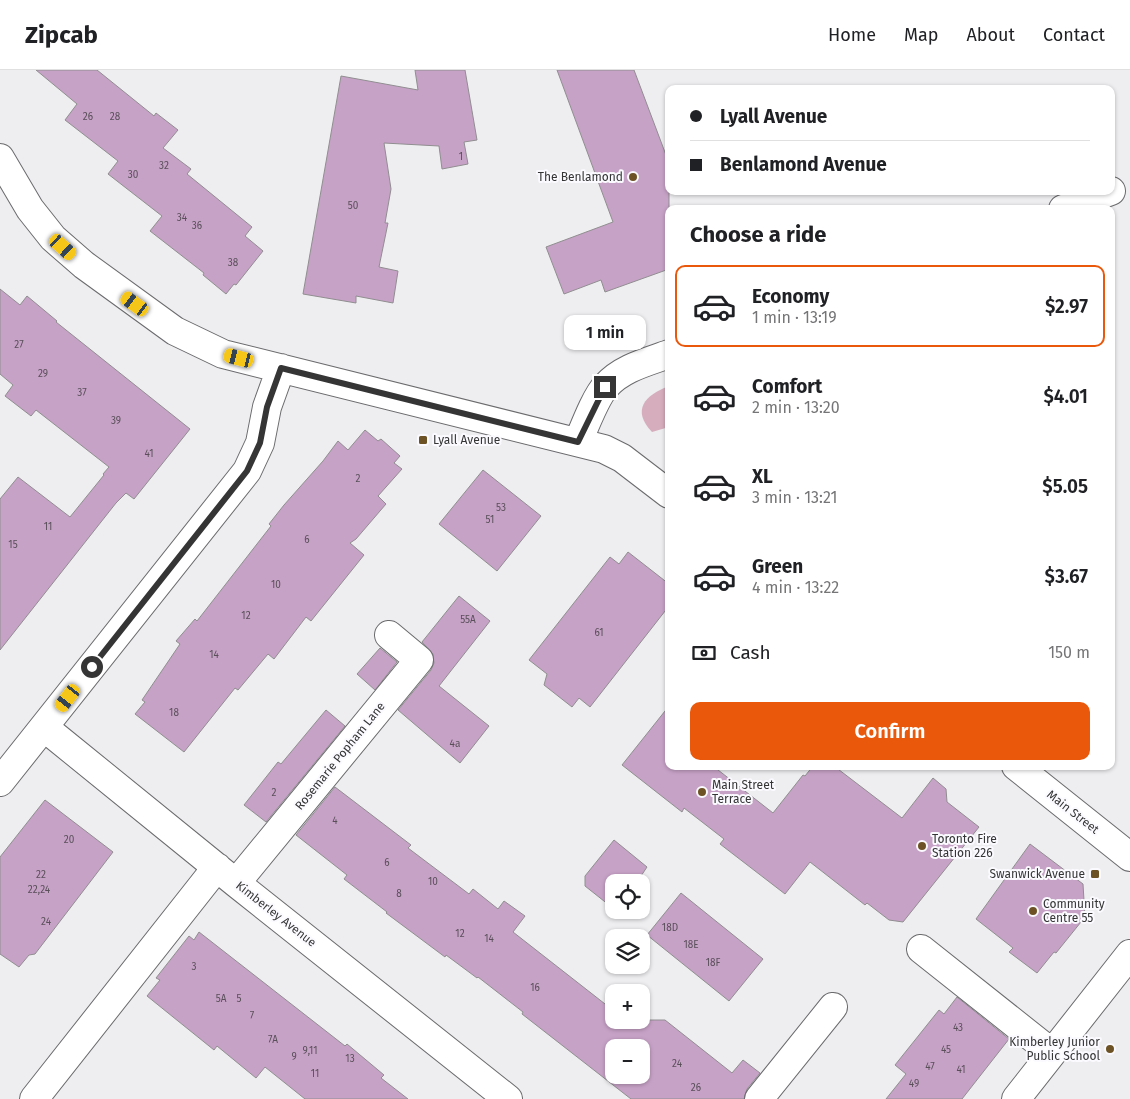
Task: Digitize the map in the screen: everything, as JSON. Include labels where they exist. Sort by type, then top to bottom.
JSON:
[{"type":"street","points":[[0,158],[30,209],[53,238],[84,265],[174,331],[223,354],[604,449],[622,458],[665,491]]},
{"type":"street","points":[[1115,190],[1130,184]]},
{"type":"street","points":[[1074,205],[1100,195]]},
{"type":"street","points":[[578,442],[605,387],[632,367],[665,355]]},
{"type":"street","points":[[0,782],[45,728],[247,471],[260,443],[267,407],[281,368]]},
{"type":"street","name":"Rosemarie Popham Lane","points":[[226,875],[419,660],[389,635]]},
{"type":"street","name":"Kimberley Avenue","points":[[45,728],[226,875],[508,1099]]},
{"type":"street","name":"Main Street","points":[[1021,770],[1130,857]]},
{"type":"street","points":[[47,1094],[226,875]]},
{"type":"street","points":[[920,949],[1052,1053]]},
{"type":"street","points":[[1016,1099],[1130,954]]},
{"type":"street","points":[[759,1099],[833,1007]]},
{"type":"shaded area","points":[[665,388],[665,428],[652,432],[642,417],[642,410],[648,399]]},
{"type":"building","points":[[36,70],[97,70],[154,116],[156,113],[178,130],[163,148],[191,169],[187,174],[252,227],[245,236],[263,251],[236,285],[234,284],[226,294],[203,275],[204,273],[150,231],[162,216],[108,174],[118,161],[65,120],[77,104]]},
{"type":"building","points":[[415,70],[465,70],[477,140],[464,142],[468,164],[442,169],[439,146],[384,143],[391,189],[385,223],[388,223],[379,267],[398,271],[393,303],[356,296],[356,303],[303,294],[341,76],[418,90]]},
{"type":"building","name":"The Benlamond","points":[[557,70],[634,70],[665,152],[665,195],[669,195],[669,205],[665,205],[665,270],[605,292],[601,280],[564,294],[546,247],[613,222]]},
{"type":"building","points":[[0,289],[20,305],[27,296],[56,322],[190,429],[134,499],[126,493],[116,503],[0,650],[0,499],[18,477],[70,517],[109,467],[36,410],[31,416],[5,396],[13,385],[0,374]]},
{"type":"building","points":[[365,430],[378,441],[381,439],[400,456],[394,463],[402,469],[378,496],[386,504],[356,539],[350,543],[364,555],[311,621],[306,617],[274,659],[268,654],[238,690],[235,688],[184,752],[135,714],[145,702],[142,700],[180,644],[176,641],[195,619],[197,621],[271,526],[269,524],[284,505],[338,441],[348,450]]},
{"type":"building","points":[[483,470],[541,516],[497,571],[439,524]]},
{"type":"building","points":[[628,552],[665,581],[665,611],[590,707],[579,698],[572,707],[544,685],[547,674],[529,660],[610,557],[619,564]]},
{"type":"building","points":[[459,596],[490,621],[439,686],[489,726],[460,763],[398,710],[431,670],[434,663],[433,654],[422,642]]},
{"type":"building","points":[[380,648],[397,662],[375,690],[357,674]]},
{"type":"building","points":[[326,710],[345,726],[266,822],[244,805],[278,762],[281,764]]},
{"type":"building","points":[[665,711],[665,770],[718,770],[773,813],[803,775],[805,776],[810,770],[839,770],[902,818],[933,778],[946,789],[947,802],[979,827],[903,922],[889,920],[867,903],[865,905],[810,862],[785,894],[720,844],[724,839],[684,808],[682,812],[622,765]]},
{"type":"building","points":[[335,787],[411,845],[408,848],[469,894],[473,889],[498,909],[504,901],[525,916],[513,932],[605,1004],[605,1029],[650,1029],[650,1020],[665,1020],[732,1073],[743,1060],[760,1073],[747,1089],[744,1099],[631,1099],[612,1084],[650,1084],[650,1039],[605,1039],[605,1079],[478,977],[446,955],[445,957],[386,913],[344,879],[347,875],[296,835]]},
{"type":"building","points":[[45,800],[113,852],[35,954],[29,955],[19,967],[0,954],[0,857]]},
{"type":"building","points":[[614,840],[647,867],[642,874],[605,874],[605,902],[585,886],[585,876]]},
{"type":"building","name":"Community Centre 55","points":[[1030,844],[1083,884],[1085,917],[1037,973],[1009,952],[1013,948],[976,919]]},
{"type":"building","points":[[681,893],[763,959],[729,1001],[650,937],[650,931]]},
{"type":"building","points":[[199,932],[345,1046],[347,1044],[384,1075],[381,1078],[408,1099],[305,1099],[265,1067],[256,1078],[217,1046],[214,1050],[147,996],[160,980],[156,978],[189,936],[194,940]]},
{"type":"building","points":[[957,997],[1009,1039],[962,1099],[886,1099],[906,1074],[895,1065],[939,1010],[944,1014]]},
{"type":"place","name":"The Benlamond","points":[[633,177]]},
{"type":"place","name":"Lyall Avenue","points":[[423,440]]},
{"type":"place","name":"Main Street Terrace","points":[[702,792]]},
{"type":"place","name":"Toronto Fire Station 226","points":[[922,846]]},
{"type":"place","name":"Swanwick Avenue","points":[[1095,874]]},
{"type":"place","name":"Community Centre 55","points":[[1033,911]]},
{"type":"place","name":"Kimberley Junior Public School","points":[[1110,1049]]},
{"type":"route","points":[[92,667],[247,471],[260,443],[267,407],[281,368],[578,442],[605,387]]}]
